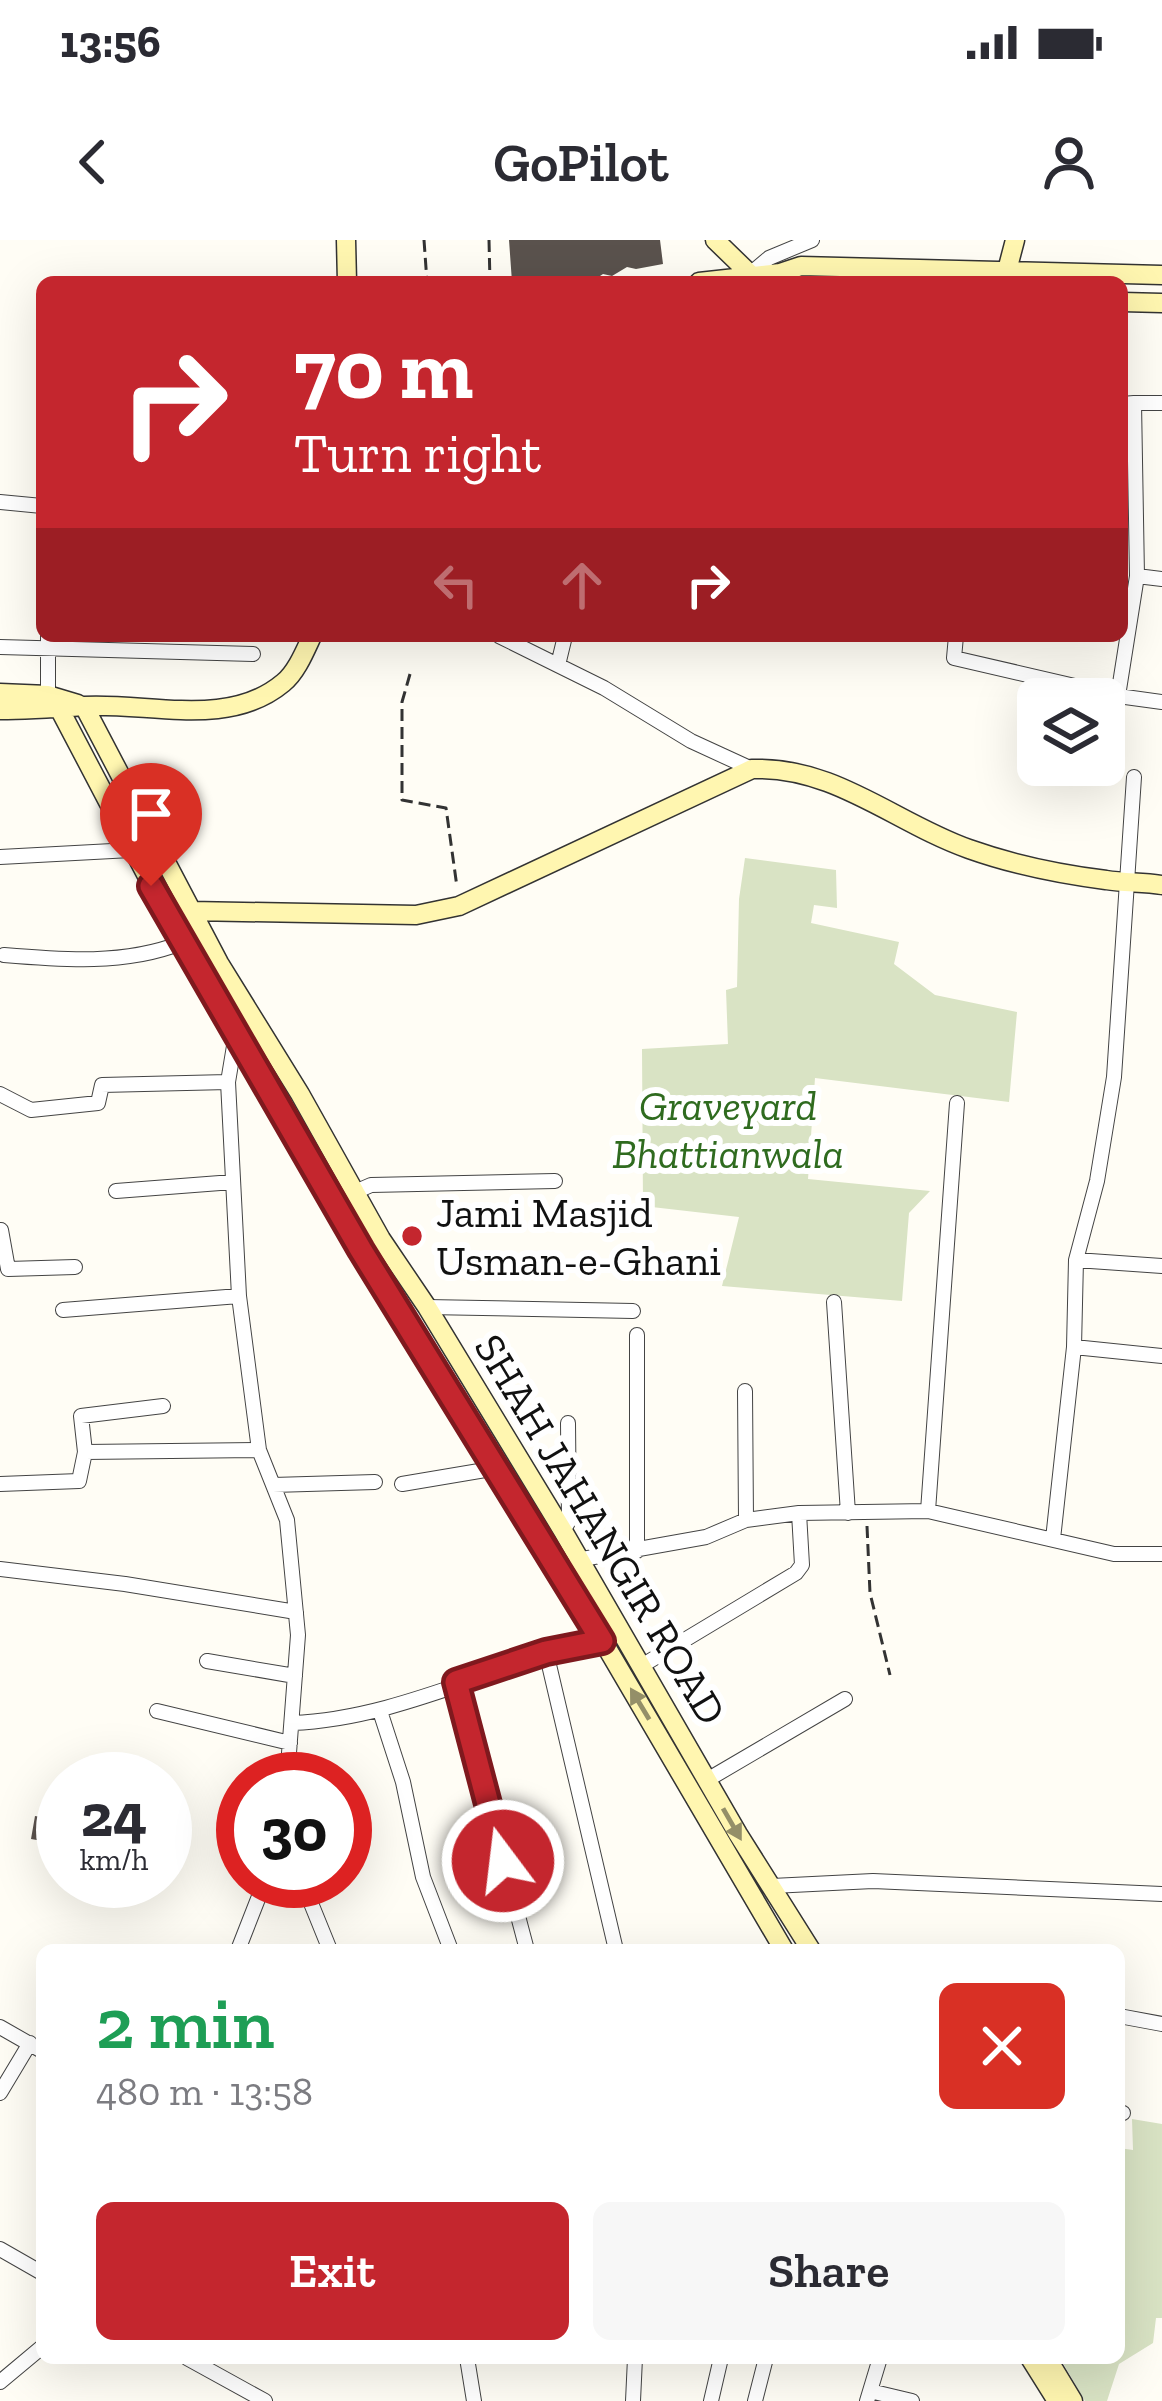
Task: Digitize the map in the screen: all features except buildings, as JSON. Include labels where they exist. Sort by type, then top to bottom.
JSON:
[{"type":"street","points":[[346,240],[347,276]]},
{"type":"street","points":[[715,240],[750,274]]},
{"type":"street","points":[[750,274],[769,257],[812,240]]},
{"type":"street","points":[[1006,276],[1015,240]]},
{"type":"street","points":[[789,276],[802,266],[1006,276],[1162,275]]},
{"type":"street","points":[[737,276],[775,276]]},
{"type":"street","points":[[1128,302],[1162,303]]},
{"type":"street","points":[[1128,633],[1137,576],[1128,403],[1162,403]]},
{"type":"street","points":[[0,502],[36,505]]},
{"type":"street","points":[[1137,576],[1162,579]]},
{"type":"street","points":[[48,642],[54,703]]},
{"type":"street","points":[[0,647],[48,642],[253,654]]},
{"type":"street","points":[[0,693],[83,706],[203,710],[239,705],[284,683],[308,642]]},
{"type":"street","points":[[511,642],[604,688],[691,741],[752,769],[800,771],[862,796],[964,848],[1016,864],[1162,885]]},
{"type":"street","points":[[558,665],[564,642]]},
{"type":"street","points":[[955,642],[954,658],[1040,678]]},
{"type":"street","points":[[1121,678],[1127,642]]},
{"type":"street","points":[[1125,697],[1162,702]]},
{"type":"street","points":[[0,710],[54,703]]},
{"type":"street","name":"SHAH JAHANGIR ROAD","points":[[54,703],[182,944],[361,1250],[602,1641],[780,1944]]},
{"type":"street","name":"SHAH JAHANGIR ROAD","points":[[83,706],[190,911],[807,1944]]},
{"type":"street","points":[[190,911],[416,915],[459,906],[752,769]]},
{"type":"street","points":[[1053,1539],[1074,1347],[1076,1260],[1114,1077],[1134,777]]},
{"type":"street","points":[[0,857],[131,850]]},
{"type":"street","points":[[4,955],[112,958],[182,944]]},
{"type":"street","points":[[254,1019],[236,1034],[228,1082],[239,1296],[260,1450],[286,1520],[296,1612],[289,1752]]},
{"type":"street","points":[[0,1094],[31,1110],[98,1103],[102,1084],[228,1082]]},
{"type":"street","points":[[928,1510],[957,1102]]},
{"type":"street","points":[[355,1192],[371,1185],[555,1181]]},
{"type":"street","points":[[116,1191],[233,1182]]},
{"type":"street","points":[[0,1221],[8,1269],[75,1267]]},
{"type":"street","points":[[1076,1260],[1162,1266]]},
{"type":"street","points":[[64,1310],[239,1296]]},
{"type":"street","points":[[834,1302],[848,1513]]},
{"type":"street","points":[[427,1307],[633,1311]]},
{"type":"street","points":[[637,1335],[637,1550]]},
{"type":"street","points":[[1074,1347],[1162,1356]]},
{"type":"street","points":[[745,1391],[746,1520]]},
{"type":"street","points":[[0,1484],[79,1481],[85,1452],[81,1422],[86,1413],[163,1406]]},
{"type":"street","points":[[563,1532],[569,1521],[568,1424]]},
{"type":"street","points":[[85,1452],[260,1450]]},
{"type":"street","points":[[402,1484],[497,1468]]},
{"type":"street","points":[[273,1485],[375,1482]]},
{"type":"street","points":[[578,1560],[706,1537],[746,1520],[799,1513],[928,1510],[1114,1554],[1162,1554]]},
{"type":"street","points":[[643,1665],[796,1573],[802,1565],[799,1513]]},
{"type":"street","points":[[0,1569],[296,1612]]},
{"type":"street","points":[[292,1723],[336,1721],[380,1711],[546,1652],[602,1641]]},
{"type":"street","points":[[546,1652],[615,1944]]},
{"type":"street","points":[[207,1661],[295,1676]]},
{"type":"street","points":[[456,1682],[525,1944]]},
{"type":"street","points":[[707,1780],[845,1699]]},
{"type":"street","points":[[157,1711],[290,1743]]},
{"type":"street","points":[[380,1711],[403,1782],[423,1876],[449,1944]]},
{"type":"street","points":[[772,1886],[873,1881],[1162,1894]]},
{"type":"street","points":[[240,1944],[254,1908]]},
{"type":"street","points":[[313,1908],[328,1944]]},
{"type":"street","points":[[1125,2017],[1162,2024]]},
{"type":"street","points":[[0,2027],[36,2047],[0,2093]]},
{"type":"street","points":[[0,2249],[36,2270]]},
{"type":"street","points":[[0,2382],[36,2352]]},
{"type":"street","points":[[198,2364],[266,2401]]},
{"type":"street","points":[[468,2364],[474,2401]]},
{"type":"street","points":[[633,2401],[635,2364]]},
{"type":"street","points":[[711,2401],[720,2364]]},
{"type":"street","points":[[755,2401],[764,2364]]},
{"type":"street","points":[[878,2364],[868,2396],[911,2401]]},
{"type":"street","points":[[1034,2364],[1057,2401]]},
{"type":"street","points":[[1051,2364],[1073,2401]]},
{"type":"path","points":[[424,240],[427,276]]},
{"type":"path","points":[[489,240],[490,276]]},
{"type":"path","points":[[410,674],[402,702],[402,800],[446,808],[459,906]]},
{"type":"path","points":[[866,1512],[870,1593],[890,1675]]},
{"type":"green space","name":"Graveyard Bhattianwala","points":[[745,858],[836,870],[837,908],[814,905],[811,923],[899,942],[894,964],[935,995],[1017,1012],[1009,1102],[815,1078],[808,1179],[930,1191],[909,1213],[902,1301],[722,1286],[739,1217],[643,1206],[642,1049],[728,1044],[726,990],[737,987]]},
{"type":"green space","points":[[1132,2119],[1162,2124],[1162,2318],[1156,2318],[1153,2343],[1125,2360],[1125,2149],[1133,2150]]},
{"type":"green space","points":[[1063,2364],[1119,2364],[1107,2401],[1085,2401]]},
{"type":"place","name":"Jami Masjid Usman-e-Ghani","points":[[412,1236]]},
{"type":"route","points":[[151,886],[361,1250],[602,1641],[546,1652],[456,1682],[503,1861]]}]
